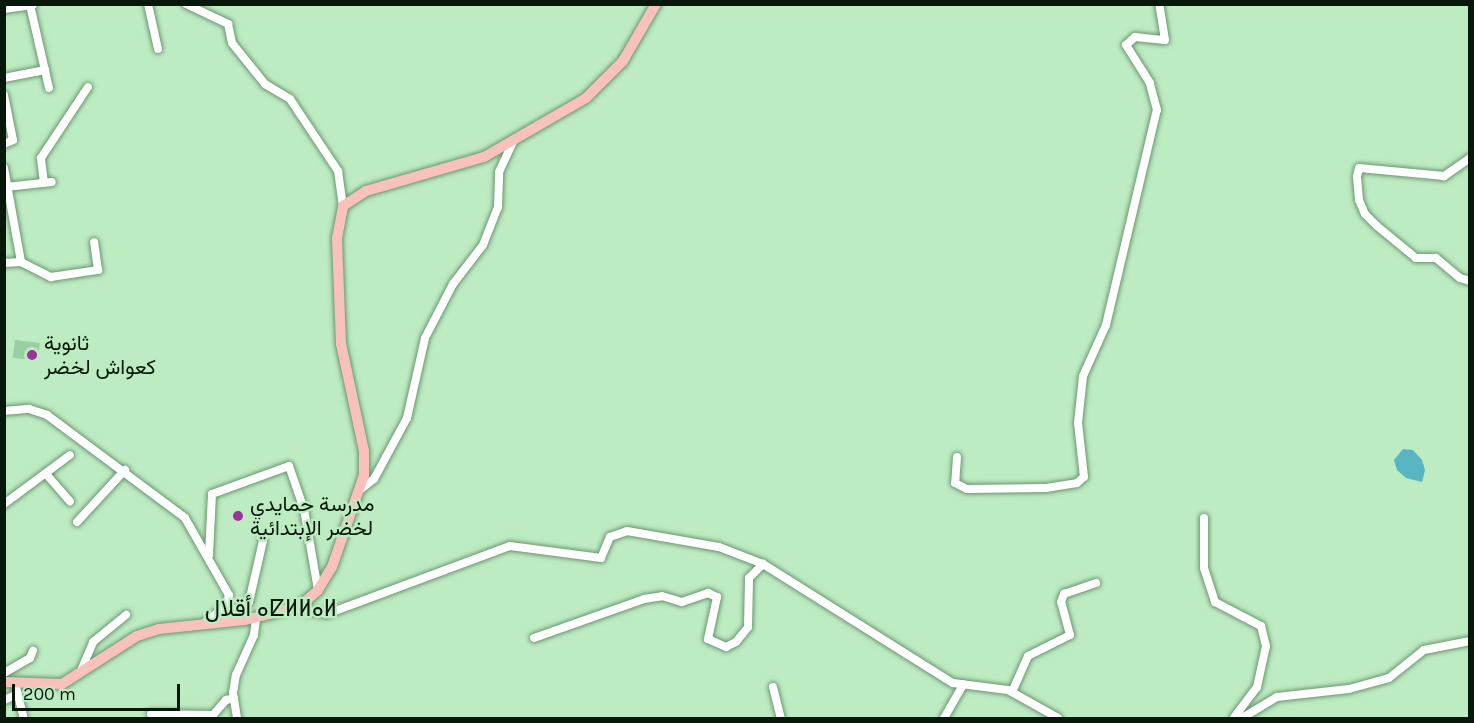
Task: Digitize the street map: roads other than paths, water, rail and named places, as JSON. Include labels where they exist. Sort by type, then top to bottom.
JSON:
[{"type":"main road","points":[[12,686],[51,686],[80,674],[136,636],[209,622],[256,618],[301,605],[318,590],[332,567],[361,489],[364,452],[341,344],[337,238],[343,206],[366,191],[484,157],[586,98],[605,82],[623,61],[656,4]]},
{"type":"street","points":[[148,4],[158,49]]},
{"type":"street","points":[[186,4],[228,24],[234,46],[267,87],[290,99],[339,171],[343,206]]},
{"type":"street","points":[[957,457],[956,483],[967,489],[1054,487],[1084,477],[1078,423],[1083,376],[1106,325],[1157,110],[1150,83],[1126,45],[1135,37],[1165,40],[1159,4]]},
{"type":"street","points":[[4,9],[27,5],[49,88]]},
{"type":"street","points":[[4,78],[45,70]]},
{"type":"street","points":[[7,187],[48,182],[41,158],[88,87]]},
{"type":"street","points":[[4,95],[13,140],[4,144]]},
{"type":"street","points":[[361,489],[374,479],[407,418],[425,338],[453,284],[483,245],[498,207],[499,172],[514,139]]},
{"type":"street","points":[[1470,158],[1444,176],[1359,168],[1357,177],[1359,200],[1365,214],[1377,226],[1416,258],[1436,258],[1460,278],[1470,281]]},
{"type":"street","points":[[4,168],[21,262]]},
{"type":"street","points":[[4,225],[15,223]]},
{"type":"street","points":[[4,263],[21,262],[51,277],[98,270],[94,242]]},
{"type":"street","points":[[4,411],[40,411],[125,470],[186,518],[230,595],[226,606],[209,622]]},
{"type":"street","points":[[4,504],[70,455]]},
{"type":"street","points":[[208,556],[212,494],[289,466],[304,509],[318,590]]},
{"type":"street","points":[[77,522],[125,470]]},
{"type":"street","points":[[47,474],[70,501]]},
{"type":"street","points":[[1204,518],[1204,568],[1210,591],[1224,608],[1261,626],[1266,646],[1257,687],[1234,718]]},
{"type":"street","points":[[288,609],[327,614],[510,546],[601,558],[610,537],[627,531],[719,546],[763,564],[954,683],[1012,692],[1058,718]]},
{"type":"street","points":[[209,622],[249,602],[263,540]]},
{"type":"street","points":[[534,638],[644,599],[662,596],[682,602],[708,593],[717,597],[708,639],[726,647],[736,642],[748,627],[749,578],[763,564]]},
{"type":"street","points":[[1012,692],[1028,656],[1070,635],[1061,602],[1064,594],[1095,583]]},
{"type":"street","points":[[80,674],[93,642],[126,615]]},
{"type":"street","points":[[237,718],[234,698],[240,660],[254,635],[256,618]]},
{"type":"street","points":[[1242,718],[1277,697],[1349,689],[1389,678],[1424,650],[1470,641]]},
{"type":"street","points":[[4,673],[30,658],[33,651]]},
{"type":"street","points":[[944,718],[964,684]]},
{"type":"street","points":[[4,700],[12,686]]},
{"type":"street","points":[[12,686],[24,718]]},
{"type":"street","points":[[773,687],[781,718]]},
{"type":"street","points":[[151,714],[213,716],[226,700],[234,698]]},
{"type":"water","points":[[1403,449],[1413,450],[1422,460],[1425,470],[1422,482],[1406,478],[1397,470],[1394,460]]},
{"type":"place","name":"ثانوية كعواش لخضر","points":[[32,355]]},
{"type":"place","name":"مدرسة حمايدي لخضر الإبتدائية","points":[[238,516]]},
{"type":"district","name":"أقلال ⴰⵇⵍⵍⴰⵍ","points":[[271,609]]}]
